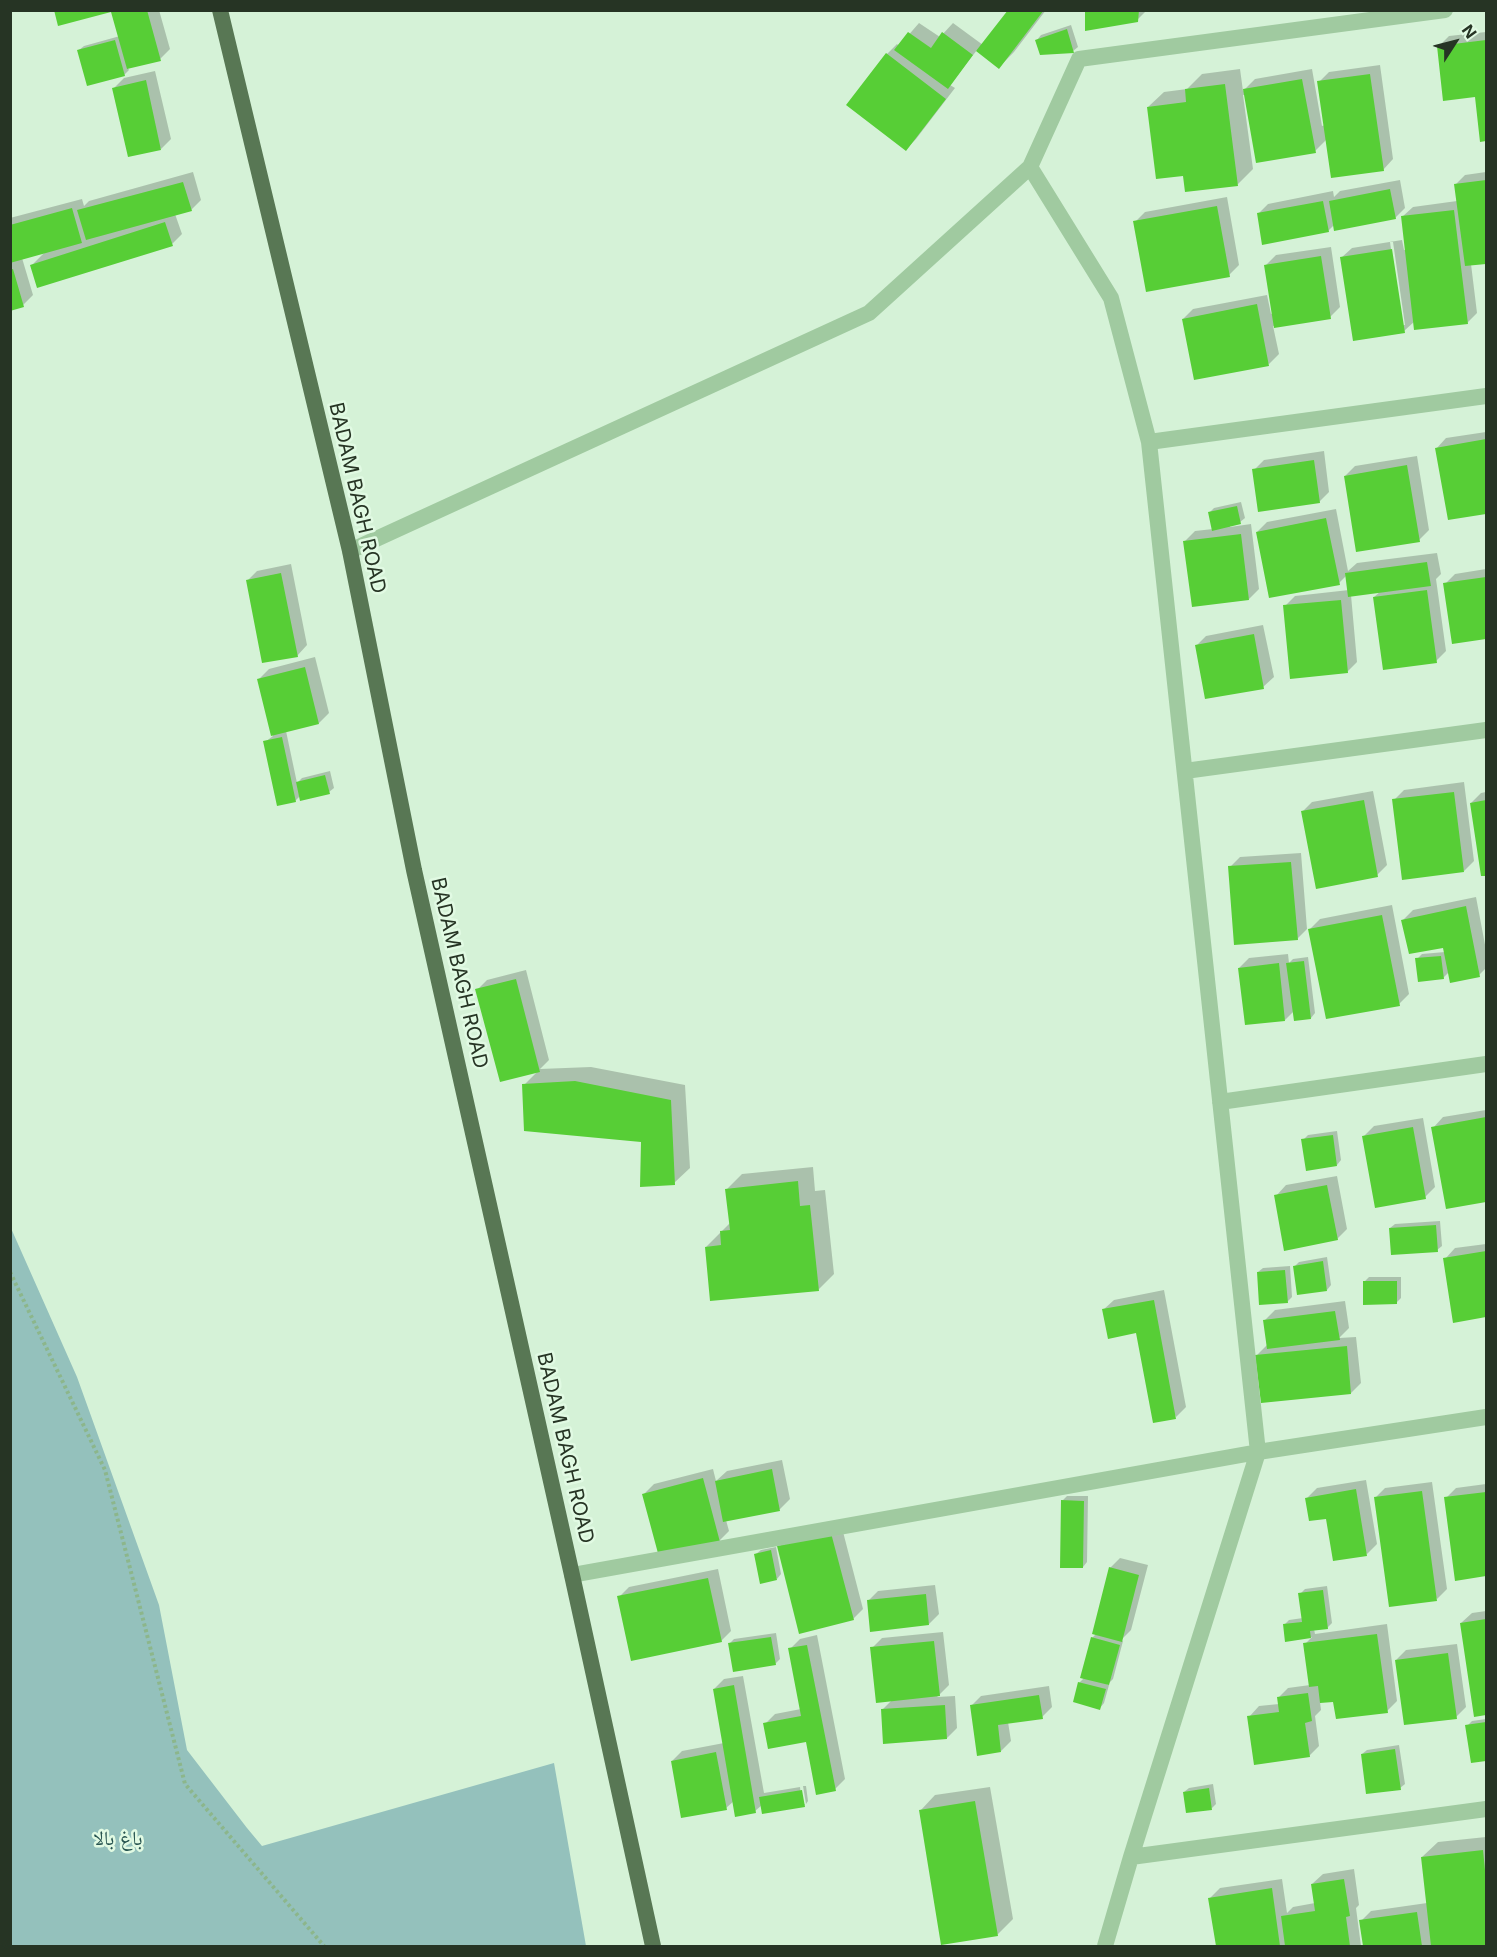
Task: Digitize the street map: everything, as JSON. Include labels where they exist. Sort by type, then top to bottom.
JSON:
[{"type":"main road","name":"BADAM BAGH ROAD","points":[[220,10],[350,551],[414,870],[572,1575],[652,1947]]},
{"type":"street","points":[[350,551],[869,313],[1030,167],[1079,59],[1445,10]]},
{"type":"street","points":[[1030,167],[1111,298],[1149,442],[1258,1452],[1131,1857],[1106,1947]]},
{"type":"street","points":[[1149,442],[1486,396]]},
{"type":"street","points":[[1185,771],[1486,730]]},
{"type":"street","points":[[1220,1102],[1486,1064]]},
{"type":"street","points":[[572,1575],[1258,1452],[1486,1417]]},
{"type":"street","points":[[1131,1857],[1486,1809]]},
{"type":"path","points":[[10,1272],[105,1470],[185,1784],[324,1947]]},
{"type":"green space","name":"باغ بالا","points":[[10,1226],[77,1377],[159,1605],[187,1750],[247,1828],[262,1846],[554,1763],[586,1946],[11,1946]]},
{"type":"building","points":[[54,10],[147,10],[161,61],[127,69],[111,12],[58,26]]},
{"type":"building","points":[[1008,10],[1044,10],[999,69],[976,51]]},
{"type":"building","points":[[1085,10],[1139,10],[1138,22],[1085,31]]},
{"type":"building","points":[[1067,29],[1074,53],[1040,55],[1035,40]]},
{"type":"building","points":[[908,32],[931,48],[942,32],[973,55],[948,89],[894,50]]},
{"type":"building","points":[[115,40],[125,76],[87,86],[77,50]]},
{"type":"building","points":[[1486,40],[1486,141],[1480,142],[1475,97],[1443,101],[1437,46]]},
{"type":"building","points":[[886,53],[946,99],[906,151],[846,105]]},
{"type":"building","points":[[1370,74],[1384,171],[1331,178],[1317,81]]},
{"type":"building","points":[[1302,79],[1316,153],[1256,163],[1243,89]]},
{"type":"building","points":[[146,80],[161,150],[128,157],[112,88]]},
{"type":"building","points":[[1225,84],[1238,186],[1185,192],[1183,176],[1156,179],[1147,107],[1186,102],[1185,89]]},
{"type":"building","points":[[1486,180],[1486,264],[1465,266],[1454,184]]},
{"type":"building","points":[[183,182],[192,211],[86,240],[77,210]]},
{"type":"building","points":[[1390,189],[1396,219],[1334,231],[1329,201]]},
{"type":"building","points":[[1323,201],[1329,232],[1262,245],[1257,213]]},
{"type":"building","points":[[1217,206],[1230,277],[1146,292],[1133,221]]},
{"type":"building","points":[[72,208],[82,243],[10,263],[10,225]]},
{"type":"building","points":[[1454,210],[1468,324],[1414,330],[1401,216]]},
{"type":"building","points":[[165,222],[173,246],[37,288],[30,265]]},
{"type":"building","points":[[1392,249],[1405,333],[1353,341],[1340,257]]},
{"type":"building","points":[[1321,256],[1331,319],[1274,328],[1264,265]]},
{"type":"building","points":[[13,269],[24,307],[10,311],[10,270]]},
{"type":"building","points":[[1257,304],[1269,366],[1194,380],[1182,319]]},
{"type":"building","points":[[1486,439],[1486,514],[1448,520],[1435,448]]},
{"type":"building","points":[[1314,460],[1320,503],[1258,512],[1252,469]]},
{"type":"building","points":[[1407,465],[1420,542],[1356,552],[1344,476]]},
{"type":"building","points":[[1237,506],[1241,524],[1212,531],[1208,512]]},
{"type":"building","points":[[1326,518],[1340,585],[1269,598],[1256,532]]},
{"type":"building","points":[[1241,534],[1249,600],[1192,607],[1183,541]]},
{"type":"building","points":[[1427,562],[1431,586],[1348,597],[1345,573]]},
{"type":"building","points":[[281,573],[298,657],[262,663],[246,580]]},
{"type":"building","points":[[1486,577],[1486,639],[1452,644],[1443,583]]},
{"type":"building","points":[[1427,590],[1437,663],[1383,670],[1373,597]]},
{"type":"building","points":[[1341,600],[1348,673],[1290,679],[1283,605]]},
{"type":"building","points":[[1254,634],[1264,689],[1205,699],[1195,645]]},
{"type":"building","points":[[305,667],[319,724],[271,736],[257,679]]},
{"type":"building","points":[[282,737],[296,802],[277,806],[263,741]]},
{"type":"building","points":[[325,775],[330,794],[300,801],[296,782]]},
{"type":"building","points":[[1454,792],[1464,872],[1402,880],[1392,799]]},
{"type":"building","points":[[1364,800],[1378,877],[1316,889],[1301,811]]},
{"type":"building","points":[[1486,800],[1486,876],[1481,876],[1470,803]]},
{"type":"building","points":[[1291,862],[1298,940],[1234,945],[1228,866]]},
{"type":"building","points":[[1466,906],[1480,977],[1450,983],[1443,948],[1409,954],[1401,920]]},
{"type":"building","points":[[1382,915],[1400,1006],[1326,1019],[1308,929]]},
{"type":"building","points":[[1441,956],[1444,979],[1418,982],[1415,958]]},
{"type":"building","points":[[1304,961],[1311,1019],[1294,1021],[1286,963]]},
{"type":"building","points":[[1279,963],[1285,1021],[1245,1025],[1238,968]]},
{"type":"building","points":[[516,979],[540,1072],[500,1082],[475,989]]},
{"type":"building","points":[[575,1081],[671,1100],[675,1185],[640,1187],[641,1142],[524,1131],[522,1084]]},
{"type":"building","points":[[1486,1117],[1486,1202],[1446,1209],[1431,1127]]},
{"type":"building","points":[[1413,1127],[1426,1199],[1375,1208],[1362,1136]]},
{"type":"building","points":[[1333,1135],[1337,1166],[1306,1171],[1301,1139]]},
{"type":"building","points":[[798,1181],[800,1206],[810,1205],[819,1291],[710,1301],[705,1247],[721,1245],[720,1231],[730,1230],[725,1189]]},
{"type":"building","points":[[1327,1185],[1338,1240],[1284,1251],[1274,1195]]},
{"type":"building","points":[[1436,1225],[1438,1252],[1391,1255],[1389,1228]]},
{"type":"building","points":[[1486,1251],[1486,1317],[1453,1323],[1443,1258]]},
{"type":"building","points":[[1323,1261],[1327,1291],[1297,1295],[1293,1266]]},
{"type":"building","points":[[1285,1270],[1288,1303],[1259,1305],[1257,1272]]},
{"type":"building","points":[[1363,1281],[1397,1281],[1397,1304],[1363,1305]]},
{"type":"building","points":[[1154,1300],[1176,1419],[1153,1423],[1136,1333],[1108,1339],[1102,1309]]},
{"type":"building","points":[[1335,1311],[1340,1340],[1267,1349],[1263,1320]]},
{"type":"building","points":[[1347,1346],[1351,1394],[1261,1403],[1255,1355]]},
{"type":"building","points":[[772,1469],[780,1511],[723,1522],[715,1481]]},
{"type":"building","points":[[703,1478],[720,1542],[659,1557],[642,1494]]},
{"type":"building","points":[[1356,1489],[1367,1556],[1333,1561],[1326,1519],[1309,1521],[1305,1498]]},
{"type":"building","points":[[1422,1491],[1437,1601],[1389,1607],[1374,1497]]},
{"type":"building","points":[[1486,1492],[1486,1576],[1455,1581],[1444,1497]]},
{"type":"building","points":[[1061,1500],[1084,1501],[1083,1568],[1060,1568]]},
{"type":"building","points":[[831,1533],[854,1620],[799,1634],[777,1546]]},
{"type":"building","points":[[771,1550],[777,1580],[760,1584],[754,1554]]},
{"type":"building","points":[[1109,1567],[1139,1575],[1122,1642],[1092,1634]]},
{"type":"building","points":[[708,1578],[722,1642],[631,1661],[617,1596]]},
{"type":"building","points":[[1323,1590],[1328,1629],[1310,1631],[1311,1638],[1285,1642],[1283,1624],[1302,1622],[1298,1593]]},
{"type":"building","points":[[926,1594],[929,1625],[870,1632],[867,1600]]},
{"type":"building","points":[[1486,1619],[1486,1715],[1474,1717],[1460,1623]]},
{"type":"building","points":[[1377,1634],[1388,1713],[1336,1719],[1333,1702],[1320,1703],[1318,1686],[1309,1687],[1303,1643]]},
{"type":"building","points":[[771,1637],[776,1665],[733,1672],[728,1643]]},
{"type":"building","points":[[1091,1637],[1120,1645],[1109,1685],[1080,1678]]},
{"type":"building","points":[[934,1641],[940,1696],[876,1703],[870,1647]]},
{"type":"building","points":[[807,1645],[836,1791],[816,1795],[806,1742],[768,1749],[763,1723],[801,1716],[788,1648]]},
{"type":"building","points":[[1448,1653],[1457,1719],[1404,1725],[1395,1660]]},
{"type":"building","points":[[1078,1682],[1106,1689],[1100,1710],[1073,1702]]},
{"type":"building","points":[[734,1685],[756,1813],[735,1817],[713,1689]]},
{"type":"building","points":[[1308,1693],[1312,1721],[1305,1723],[1310,1757],[1254,1765],[1247,1716],[1279,1712],[1277,1697]]},
{"type":"building","points":[[1039,1695],[1043,1719],[998,1725],[1001,1752],[977,1756],[970,1705]]},
{"type":"building","points":[[945,1705],[947,1739],[883,1744],[881,1709]]},
{"type":"building","points":[[1486,1722],[1486,1761],[1471,1763],[1465,1725]]},
{"type":"building","points":[[1395,1749],[1401,1790],[1366,1794],[1361,1754]]},
{"type":"building","points":[[716,1752],[727,1810],[681,1818],[671,1761]]},
{"type":"building","points":[[1209,1788],[1212,1810],[1186,1813],[1183,1792]]},
{"type":"building","points":[[802,1790],[805,1807],[762,1814],[759,1797]]},
{"type":"building","points":[[975,1801],[998,1936],[941,1945],[919,1810]]},
{"type":"building","points":[[1483,1850],[1486,1880],[1486,1946],[1431,1946],[1421,1857]]},
{"type":"building","points":[[1344,1879],[1350,1916],[1346,1917],[1350,1946],[1285,1946],[1281,1916],[1315,1911],[1311,1884]]},
{"type":"building","points":[[1272,1888],[1280,1946],[1216,1946],[1208,1898]]},
{"type":"building","points":[[1417,1912],[1422,1946],[1363,1946],[1359,1920]]}]
